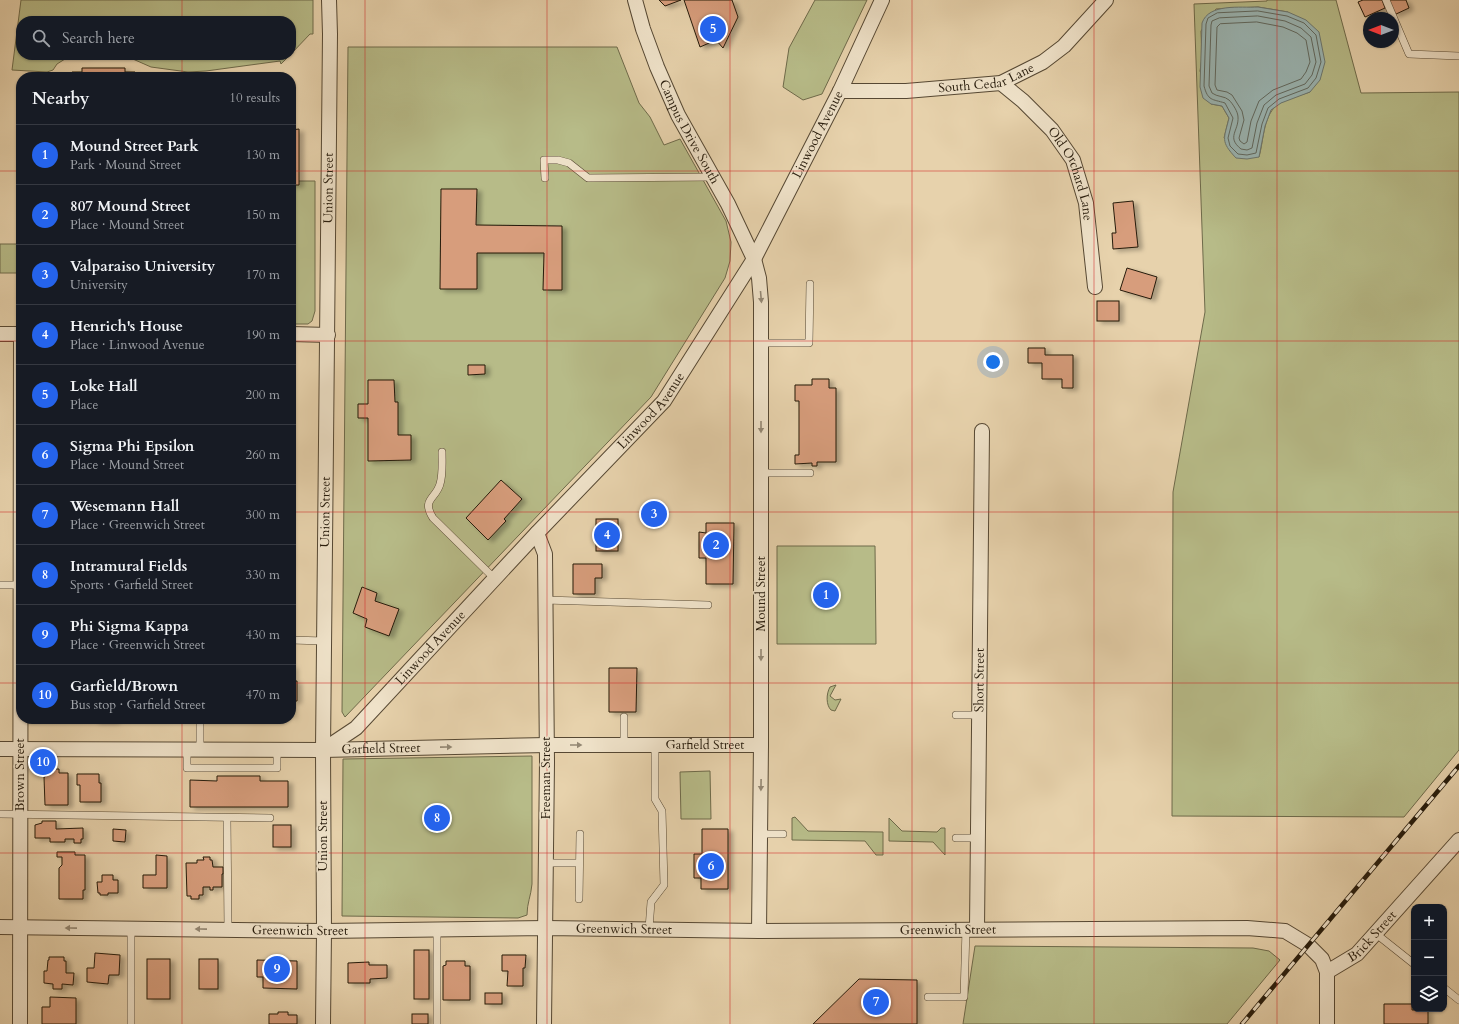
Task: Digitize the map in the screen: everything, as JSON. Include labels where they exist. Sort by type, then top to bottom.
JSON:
[{"type":"street","name":"Union Street","points":[[323,1024],[323,750],[328,335],[329,0]]},
{"type":"street","name":"Campus Drive South","points":[[635,0],[643,29],[659,72],[678,115],[713,177],[754,259]]},
{"type":"street","name":"Linwood Avenue","points":[[323,750],[356,728],[537,533],[664,401],[754,259],[840,91],[882,0]]},
{"type":"street","name":"South Cedar Lane","points":[[840,91],[906,91],[1000,83],[1043,62],[1059,50],[1106,0]]},
{"type":"street","name":"Old Orchard Lane","points":[[1000,83],[1023,101],[1052,130],[1073,160],[1086,203],[1095,288]]},
{"type":"street","name":"Mound Street","points":[[754,259],[759,278],[761,302],[761,745],[759,931]]},
{"type":"street","points":[[0,334],[16,334]]},
{"type":"street","points":[[296,334],[328,335]]},
{"type":"street","name":"Short Street","points":[[971,929],[978,838],[982,431]]},
{"type":"street","name":"Freeman Street","points":[[537,533],[545,554],[547,745],[544,1024]]},
{"type":"street","name":"Brown Street","points":[[20,724],[20,1024]]},
{"type":"street","name":"Garfield Street","points":[[0,749],[323,750],[547,745],[761,745]]},
{"type":"street","name":"Brick Street","points":[[1327,972],[1357,954],[1459,840]]},
{"type":"street","name":"Greenwich Street","points":[[0,927],[324,931],[546,928],[759,931],[1247,928],[1285,931],[1308,945],[1322,959],[1327,972]]},
{"type":"street","points":[[1327,972],[1328,1024]]},
{"type":"lane","points":[[1386,0],[1409,54],[1459,56]]},
{"type":"lane","points":[[545,178],[544,160],[558,160],[569,163],[588,178],[713,177]]},
{"type":"lane","points":[[761,343],[809,343],[810,284]]},
{"type":"lane","points":[[442,452],[440,484],[438,490],[428,504],[429,512],[433,518],[494,579]]},
{"type":"lane","points":[[761,473],[810,473]]},
{"type":"lane","points":[[0,585],[16,585]]},
{"type":"lane","points":[[545,600],[708,604]]},
{"type":"lane","points":[[296,640],[324,641]]},
{"type":"lane","points":[[956,715],[980,715]]},
{"type":"lane","points":[[624,717],[624,745]]},
{"type":"lane","points":[[199,724],[187,768],[277,768],[277,750]]},
{"type":"lane","points":[[649,929],[651,902],[664,885],[662,811],[655,799],[655,745]]},
{"type":"lane","points":[[0,814],[270,818]]},
{"type":"lane","points":[[227,818],[228,930]]},
{"type":"lane","points":[[579,899],[580,834]]},
{"type":"lane","points":[[760,834],[783,834]]},
{"type":"lane","points":[[956,838],[978,838]]},
{"type":"lane","points":[[546,863],[579,863]]},
{"type":"lane","points":[[130,928],[131,1024]]},
{"type":"lane","points":[[928,997],[964,997],[971,929]]},
{"type":"lane","points":[[437,930],[437,1024]]},
{"type":"lane","points":[[1376,933],[1411,962]]},
{"type":"lane","points":[[1447,990],[1459,1000]]},
{"type":"green space","points":[[21,0],[313,0],[313,34],[310,34],[296,49],[296,16],[19,16]]},
{"type":"green space","points":[[815,0],[867,0],[822,94],[803,100],[783,87],[789,48]]},
{"type":"green space","points":[[1336,0],[1361,93],[1459,92],[1459,750],[1404,817],[1172,816],[1173,492],[1205,312],[1194,4]],"holes":[[[1258,7],[1288,12],[1310,92],[1287,100],[1274,107],[1267,120],[1259,157],[1224,138],[1229,118],[1222,106],[1211,104],[1200,71],[1202,58],[1201,31],[1216,9]]]},
{"type":"green space","points":[[16,39],[16,60],[63,60],[57,64],[53,70],[47,72],[12,70]]},
{"type":"green space","points":[[348,47],[617,47],[639,103],[650,117],[664,145],[680,139],[726,221],[731,242],[730,261],[725,278],[651,397],[345,717],[342,712]]},
{"type":"green space","points":[[135,60],[285,60],[281,64],[280,61],[188,72],[151,67]]},
{"type":"green space","points":[[299,181],[315,181],[315,311],[312,321],[308,324],[296,324],[296,182]]},
{"type":"green space","points":[[0,244],[16,244],[16,273],[0,273]]},
{"type":"green space","points":[[777,546],[875,546],[876,644],[777,644]]},
{"type":"green space","points":[[836,685],[830,696],[835,700],[841,699],[835,711],[829,708],[827,696],[830,687]]},
{"type":"green space","points":[[532,756],[532,884],[527,915],[518,918],[342,916],[343,759]]},
{"type":"green space","points":[[710,771],[711,819],[681,819],[680,772]]},
{"type":"green space","points":[[795,817],[808,831],[883,832],[883,855],[876,855],[865,841],[792,840],[792,818]]},
{"type":"green space","points":[[889,818],[902,831],[937,832],[941,828],[945,828],[945,855],[933,842],[889,841]]},
{"type":"green space","points":[[975,946],[1253,948],[1269,951],[1280,960],[1227,1024],[963,1024]]},
{"type":"water","points":[[1258,7],[1288,12],[1306,20],[1319,32],[1325,62],[1320,80],[1310,92],[1281,103],[1271,110],[1265,126],[1259,157],[1247,159],[1236,158],[1227,148],[1225,143],[1225,135],[1229,118],[1222,106],[1211,104],[1203,98],[1200,87],[1202,23],[1211,12],[1218,9]]},
{"type":"building","points":[[659,0],[681,0],[665,6]]},
{"type":"building","points":[[684,0],[732,0],[738,17],[723,48],[716,40],[700,47]]},
{"type":"building","points":[[1363,0],[1382,0],[1385,8],[1376,12],[1363,13],[1358,2]]},
{"type":"building","points":[[1388,0],[1406,0],[1409,8],[1399,13],[1393,12]]},
{"type":"building","points":[[82,68],[125,68],[125,72],[82,72]]},
{"type":"building","points":[[296,129],[299,129],[299,185],[296,185]]},
{"type":"building","points":[[441,189],[477,189],[476,225],[562,226],[562,290],[543,290],[544,253],[477,253],[477,289],[440,289]]},
{"type":"building","points":[[1133,201],[1138,247],[1113,249],[1112,233],[1116,233],[1113,203]]},
{"type":"building","points":[[1127,268],[1157,277],[1151,299],[1120,290]]},
{"type":"building","points":[[1097,301],[1119,301],[1119,321],[1097,321]]},
{"type":"building","points":[[1028,348],[1045,348],[1045,355],[1073,355],[1073,388],[1062,388],[1062,379],[1042,379],[1042,363],[1028,363]]},
{"type":"building","points":[[468,365],[485,365],[485,374],[468,375]]},
{"type":"building","points":[[812,379],[829,379],[829,388],[836,388],[836,462],[817,462],[817,466],[812,466],[812,463],[795,464],[795,455],[799,455],[799,401],[795,401],[795,385],[812,385]]},
{"type":"building","points":[[368,380],[394,380],[395,402],[398,402],[398,435],[411,435],[411,460],[368,461],[368,418],[358,418],[358,404],[368,404]]},
{"type":"building","points":[[501,480],[522,499],[504,519],[506,521],[488,540],[466,518]]},
{"type":"building","points":[[596,519],[618,519],[618,551],[596,551]]},
{"type":"building","points":[[706,523],[734,523],[733,584],[706,584],[706,558],[699,558],[699,532],[706,533]]},
{"type":"building","points":[[573,564],[602,564],[602,578],[595,578],[595,594],[573,594]]},
{"type":"building","points":[[362,587],[377,593],[375,601],[399,609],[389,636],[365,627],[367,619],[353,613]]},
{"type":"building","points":[[609,668],[637,668],[636,712],[609,712]]},
{"type":"building","points":[[296,681],[297,681],[296,701]]},
{"type":"building","points":[[45,769],[59,769],[59,773],[68,773],[68,805],[45,805]]},
{"type":"building","points":[[77,774],[99,774],[99,783],[101,783],[101,802],[80,802],[80,785],[77,785]]},
{"type":"building","points":[[217,776],[260,776],[260,781],[288,781],[288,807],[190,807],[190,780],[217,781]]},
{"type":"building","points":[[42,821],[56,821],[56,829],[83,828],[83,839],[81,839],[81,843],[74,843],[74,839],[65,839],[65,842],[50,842],[50,838],[35,838],[35,825],[42,823]]},
{"type":"building","points":[[273,825],[291,825],[291,847],[273,847]]},
{"type":"building","points":[[113,829],[126,830],[125,842],[113,841]]},
{"type":"building","points":[[702,829],[728,829],[728,889],[701,889],[701,878],[694,878],[694,854],[702,854]]},
{"type":"building","points":[[57,852],[75,852],[75,855],[85,855],[85,890],[83,890],[83,899],[59,899],[59,868],[62,865],[62,857],[57,857]]},
{"type":"building","points":[[156,855],[167,856],[167,888],[143,888],[143,875],[156,875]]},
{"type":"building","points":[[203,857],[210,857],[213,867],[223,867],[222,887],[213,887],[213,890],[210,890],[210,887],[203,887],[203,895],[199,895],[199,899],[191,899],[191,896],[187,896],[186,863],[197,863],[197,860],[204,860]]},
{"type":"building","points":[[102,875],[113,875],[113,880],[118,880],[118,893],[100,895],[100,893],[98,893],[97,882],[102,882]]},
{"type":"building","points":[[414,950],[429,950],[429,999],[414,999]]},
{"type":"building","points":[[95,953],[120,955],[119,975],[109,975],[108,984],[87,982],[87,968],[94,968]]},
{"type":"building","points":[[502,955],[526,955],[525,968],[523,968],[523,986],[507,986],[508,971],[502,971]]},
{"type":"building","points":[[49,957],[64,957],[64,961],[66,961],[66,973],[74,973],[73,985],[62,984],[62,989],[53,989],[53,984],[44,983],[44,971],[47,971]]},
{"type":"building","points":[[147,959],[170,959],[170,999],[147,999]]},
{"type":"building","points":[[199,959],[218,959],[218,989],[199,989]]},
{"type":"building","points":[[257,960],[297,961],[297,989],[263,988],[263,977],[257,977]]},
{"type":"building","points":[[446,961],[465,961],[465,966],[470,966],[470,1000],[443,1000],[443,966],[446,965]]},
{"type":"building","points":[[369,962],[369,965],[387,965],[387,978],[370,979],[370,983],[348,983],[348,963]]},
{"type":"building","points":[[859,979],[917,980],[917,1024],[813,1024]]},
{"type":"building","points":[[485,993],[502,993],[502,1004],[485,1004]]},
{"type":"building","points":[[50,997],[76,998],[76,1024],[42,1024],[42,1007],[50,1007]]},
{"type":"building","points":[[1384,1004],[1411,1004],[1411,1012],[1428,1012],[1428,1024],[1384,1024]]},
{"type":"building","points":[[278,1012],[288,1012],[288,1015],[297,1015],[297,1024],[269,1024],[269,1014],[278,1014]]},
{"type":"building","points":[[412,1014],[428,1014],[428,1024],[412,1024]]},
{"type":"railway","points":[[1242,1024],[1459,766]]},
{"type":"place","name":"Loke Hall","points":[[713,29]]},
{"type":"place","name":"Valparaiso University","points":[[654,514]]},
{"type":"place","name":"Henrich's House","points":[[607,535]]},
{"type":"place","name":"807 Mound Street","points":[[716,545]]},
{"type":"place","name":"Mound Street Park","points":[[826,595]]},
{"type":"place","name":"Garfield/Brown","points":[[43,762]]},
{"type":"place","name":"Intramural Fields","points":[[437,818]]},
{"type":"place","name":"Sigma Phi Epsilon","points":[[711,866]]},
{"type":"place","name":"Phi Sigma Kappa","points":[[277,969]]},
{"type":"place","name":"Wesemann Hall","points":[[876,1002]]}]
